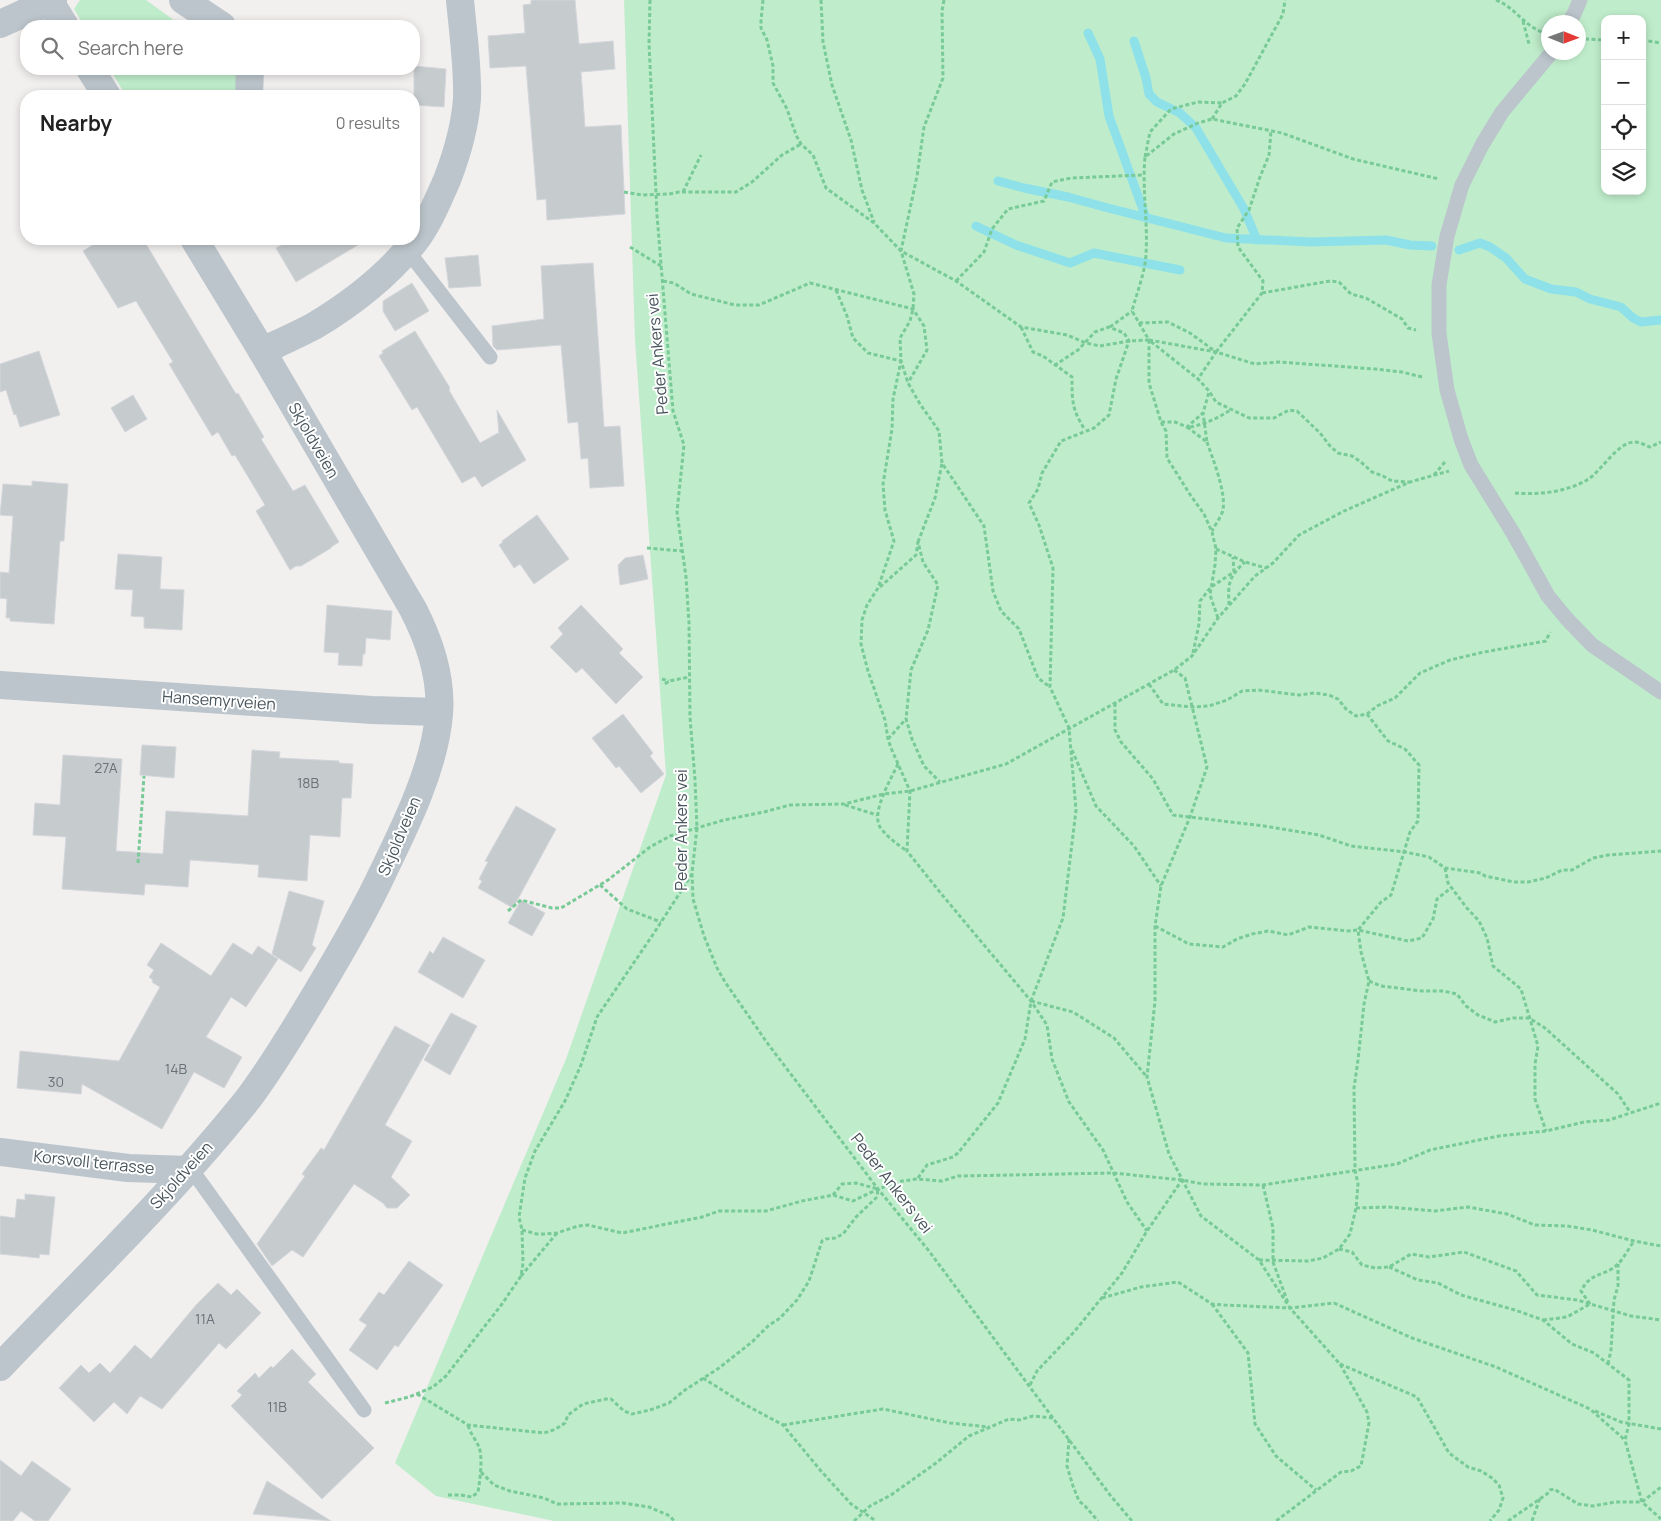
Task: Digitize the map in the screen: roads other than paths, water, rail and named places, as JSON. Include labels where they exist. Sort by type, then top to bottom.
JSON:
[{"type":"street","points":[[182,0],[213,20]]},
{"type":"street","points":[[420,234],[428,221],[454,162],[463,128],[467,100],[467,67],[460,0]]},
{"type":"street","points":[[0,24],[51,1],[62,20]]},
{"type":"street","points":[[94,75],[103,90]]},
{"type":"street","points":[[249,90],[250,75]]},
{"type":"street","name":"Skjoldveien","points":[[0,1367],[189,1170],[249,1096],[296,1028],[374,893],[398,842],[428,765],[436,737],[439,712],[437,682],[432,655],[424,630],[413,608],[262,351],[198,245]]},
{"type":"street","points":[[262,351],[314,326],[350,301],[385,274],[412,245]]},
{"type":"street","name":"Hansemyrveien","points":[[0,685],[372,710],[439,712]]},
{"type":"street","name":"Korsvoll terrasse","points":[[0,1152],[128,1168],[189,1170]]},
{"type":"lane","points":[[1573,15],[1580,0]]},
{"type":"lane","points":[[1545,60],[1502,112],[1482,145],[1462,185],[1443,256],[1439,285],[1439,333],[1447,390],[1461,439],[1471,464],[1513,532],[1548,596],[1592,645],[1661,692]]},
{"type":"lane","points":[[407,250],[490,357]]},
{"type":"lane","points":[[189,1170],[199,1180],[364,1410]]},
{"type":"waterway","points":[[1088,33],[1100,59],[1109,116],[1146,218]]},
{"type":"waterway","points":[[1134,41],[1149,94],[1157,102],[1180,113],[1196,128],[1244,209],[1257,240]]},
{"type":"waterway","points":[[998,181],[1226,238],[1311,242],[1386,240],[1410,245],[1432,246]]},
{"type":"waterway","points":[[976,226],[1016,245],[1070,263],[1094,253],[1180,270]]},
{"type":"waterway","points":[[1459,250],[1480,243],[1490,247],[1506,258],[1525,279],[1551,289],[1576,292],[1590,299],[1621,307],[1633,318],[1641,322],[1661,320]]}]
